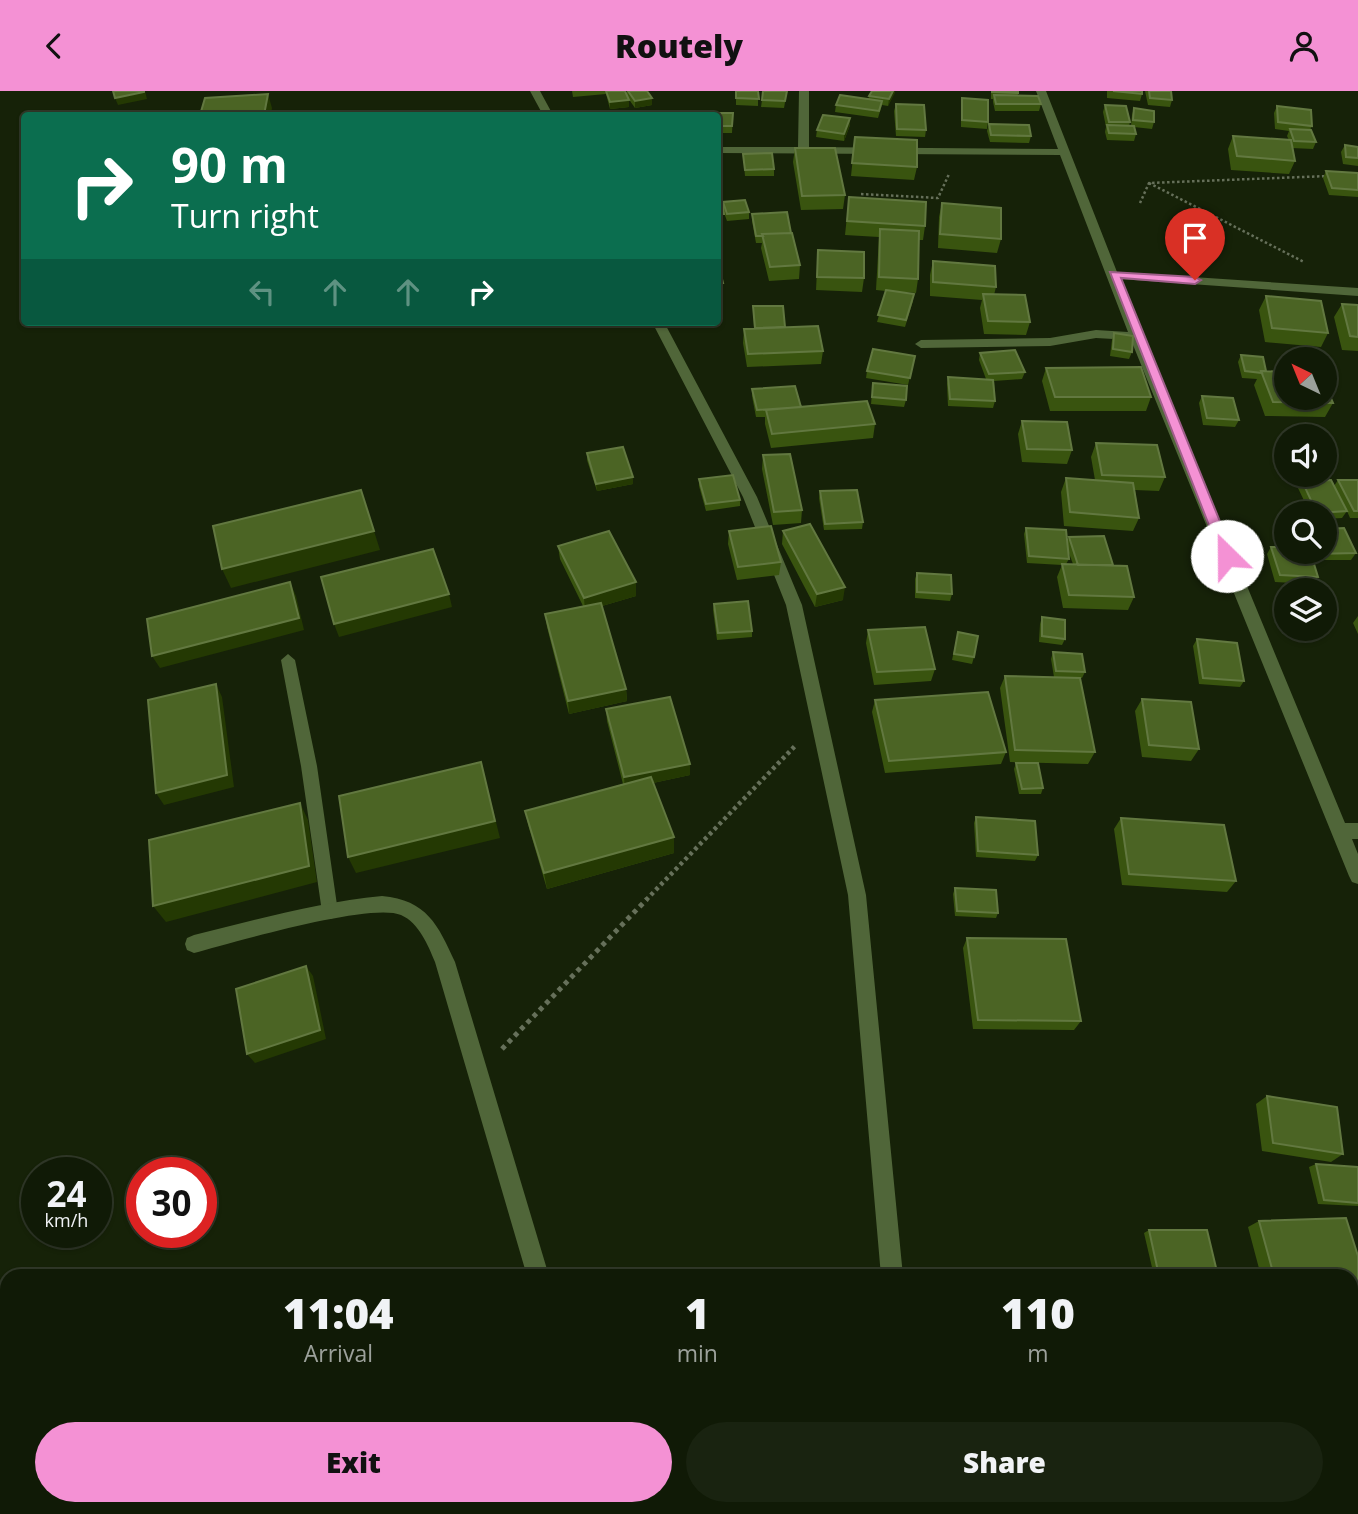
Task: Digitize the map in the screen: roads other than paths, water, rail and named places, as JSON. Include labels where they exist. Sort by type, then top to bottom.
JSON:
[{"type":"street","points":[[535,91],[546,112]]},
{"type":"street","points":[[803,149],[804,91]]},
{"type":"street","points":[[1041,91],[1136,336],[1349,831],[1358,876]]},
{"type":"street","points":[[721,150],[1063,152]]},
{"type":"street","points":[[1114,275],[1358,292]]},
{"type":"street","points":[[660,326],[755,507],[782,568],[821,721],[857,895],[891,1269]]},
{"type":"street","points":[[921,344],[1040,342],[1096,334],[1136,336]]},
{"type":"street","points":[[194,944],[330,912],[384,903],[401,906],[418,916],[432,933],[445,962],[536,1269]]},
{"type":"lane","points":[[288,660],[309,766],[330,912]]}]
